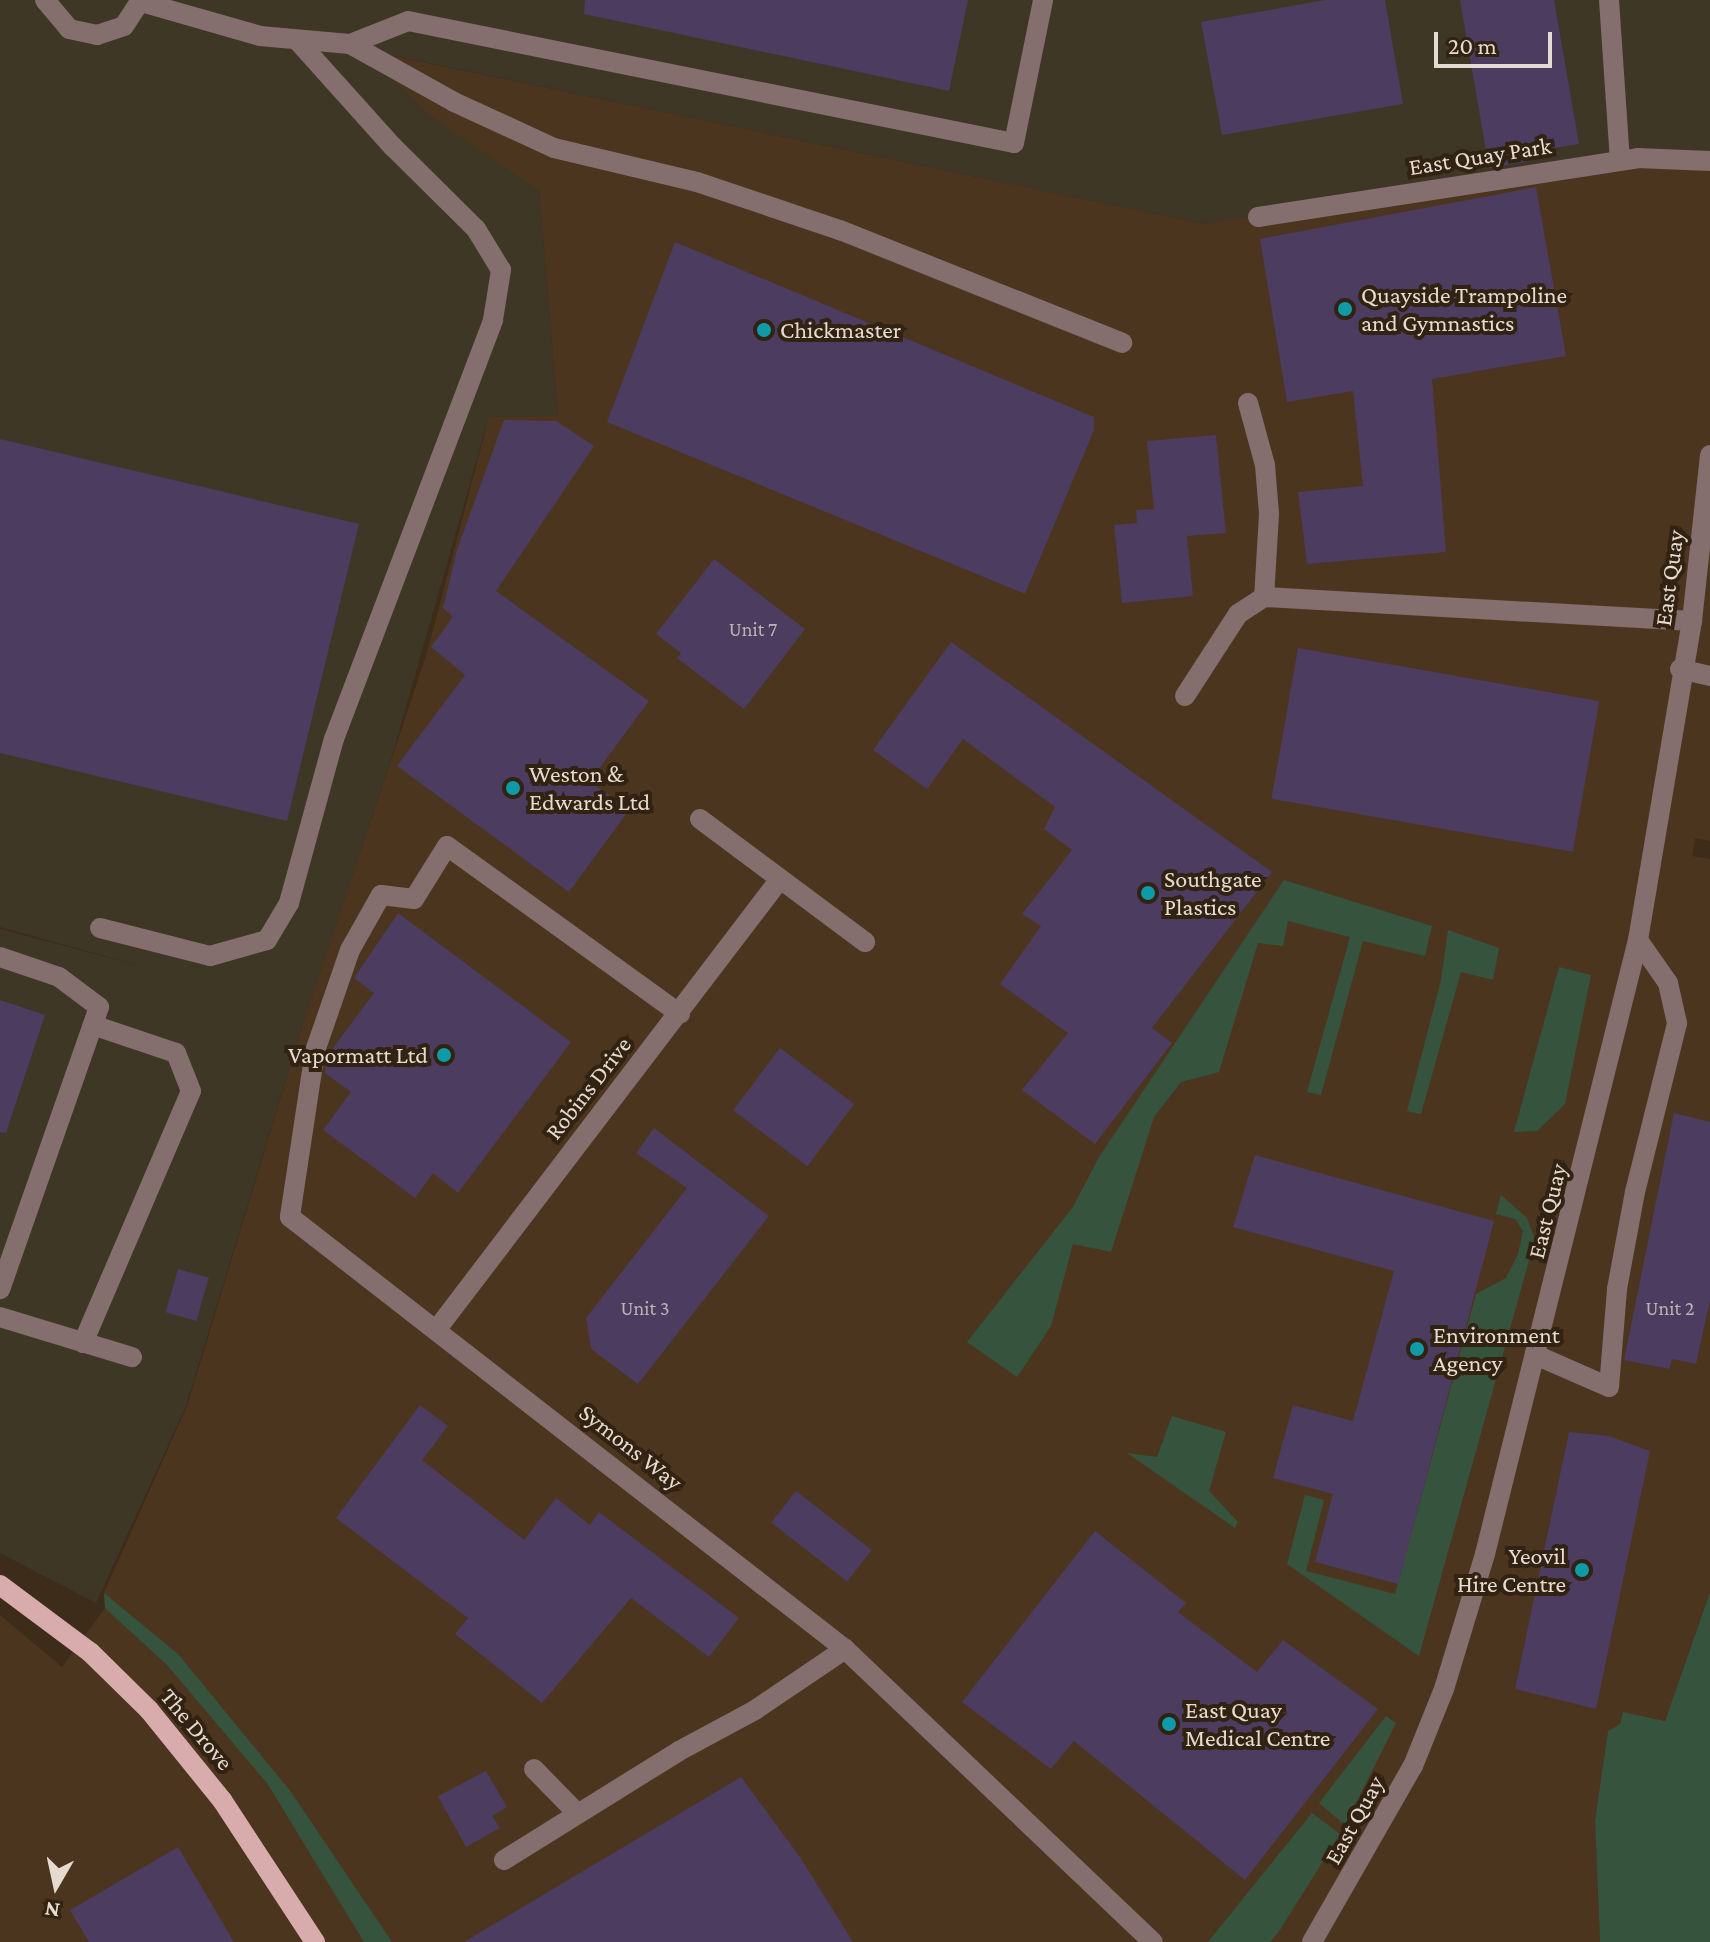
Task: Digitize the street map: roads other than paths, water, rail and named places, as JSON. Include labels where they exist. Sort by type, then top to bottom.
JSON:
[{"type":"main road","name":"The Drove","points":[[0,1585],[80,1644],[149,1710],[222,1800],[315,1942]]},
{"type":"street","points":[[45,0],[69,29],[97,35],[124,26],[141,1],[260,36],[298,41],[350,44],[408,21],[1014,143],[1043,0]]},
{"type":"street","points":[[1609,0],[1620,161]]},
{"type":"street","points":[[100,928],[210,956],[267,940],[289,903],[334,739],[493,320],[501,270],[476,229],[298,41]]},
{"type":"street","points":[[350,44],[454,102],[554,148],[697,182],[840,230],[1122,343]]},
{"type":"street","name":"East Quay Park","points":[[1258,217],[1620,161],[1710,161]]},
{"type":"street","points":[[1248,403],[1265,465],[1269,514],[1264,597]]},
{"type":"street","name":"East Quay","points":[[1312,1942],[1368,1852],[1437,1709],[1538,1356],[1638,940],[1680,669],[1692,621],[1710,455]]},
{"type":"street","points":[[1185,696],[1238,614],[1264,597],[1692,621]]},
{"type":"street","points":[[1680,669],[1710,676]]},
{"type":"street","points":[[700,819],[865,942]]},
{"type":"street","name":"Symons Way","points":[[680,1014],[447,846],[414,899],[381,895],[350,950],[315,1051],[290,1217],[384,1287],[845,1649],[1153,1942]]},
{"type":"street","name":"Robins Drive","points":[[437,1329],[780,879]]},
{"type":"street","points":[[1538,1356],[1609,1387],[1617,1289],[1635,1192],[1677,1023],[1668,983],[1638,940]]},
{"type":"street","points":[[0,957],[59,977],[99,1007],[0,1289]]},
{"type":"street","points":[[83,1343],[191,1091],[176,1053],[93,1025]]},
{"type":"street","points":[[0,1317],[132,1357]]},
{"type":"street","points":[[504,1860],[577,1813],[755,1710],[845,1649]]},
{"type":"street","points":[[534,1769],[577,1813]]},
{"type":"place","name":"Quayside Trampoline and Gymnastics","points":[[1345,309]]},
{"type":"place","name":"Chickmaster","points":[[764,330]]},
{"type":"place","name":"Weston & Edwards Ltd","points":[[513,788]]},
{"type":"place","name":"Southgate Plastics","points":[[1148,893]]},
{"type":"place","name":"Vapormatt Ltd","points":[[444,1055]]},
{"type":"place","name":"Environment Agency","points":[[1417,1349]]},
{"type":"place","name":"Yeovil Hire Centre","points":[[1582,1570]]},
{"type":"place","name":"East Quay Medical Centre","points":[[1169,1724]]}]
